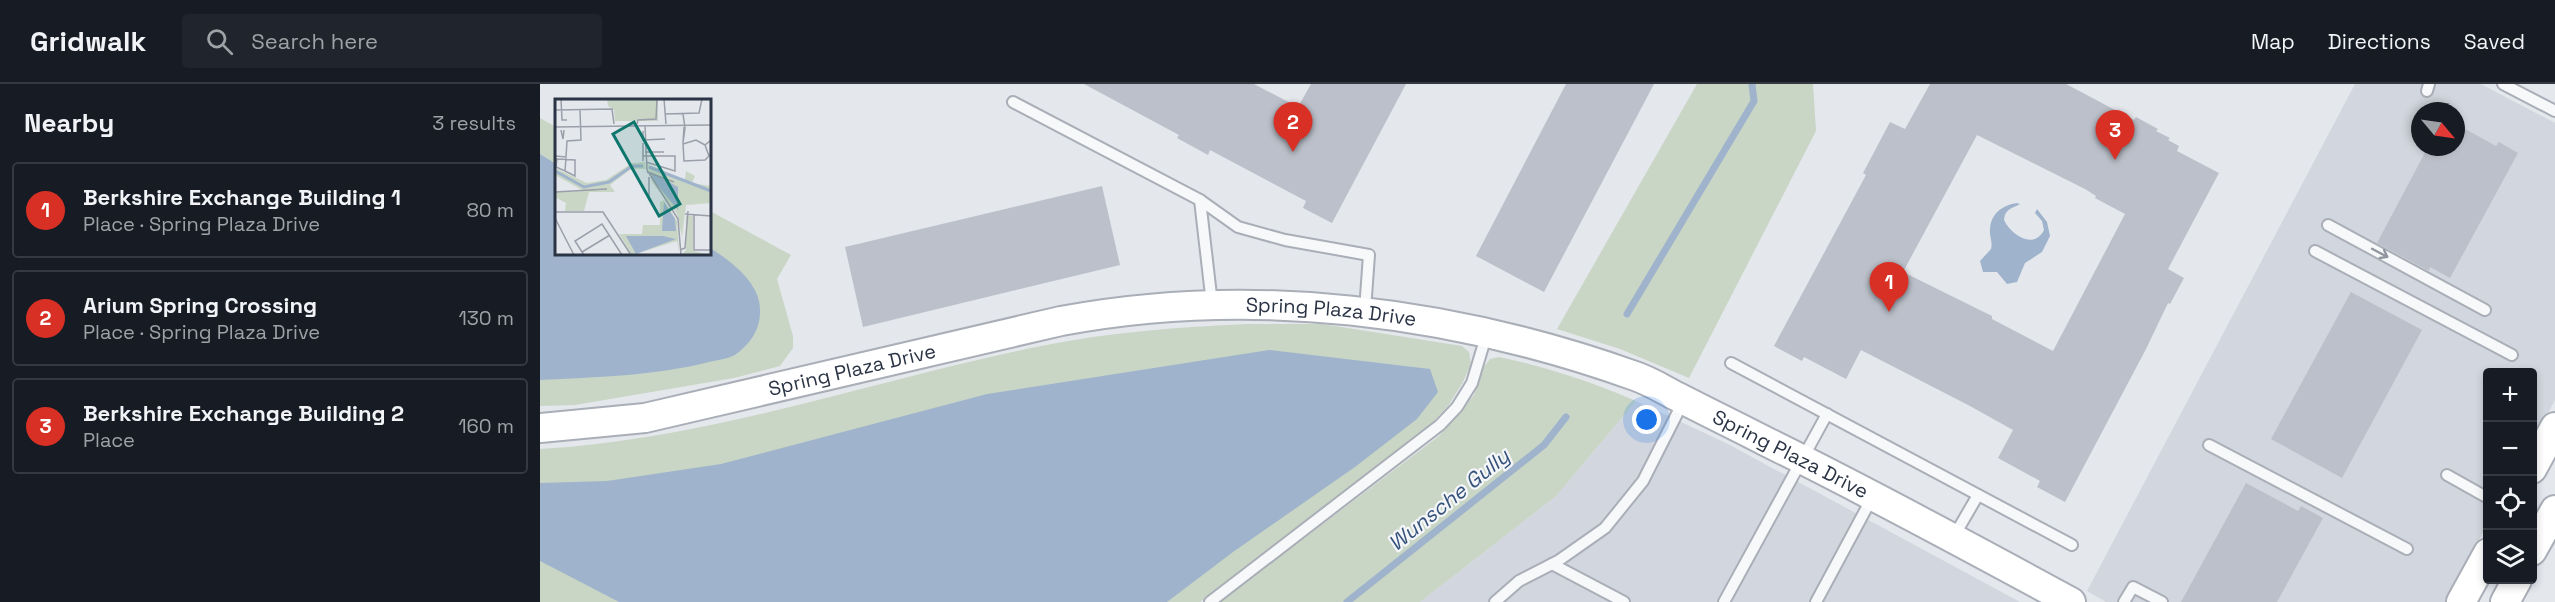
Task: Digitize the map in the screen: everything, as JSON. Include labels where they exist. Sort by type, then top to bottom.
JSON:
[{"type":"street","name":"Spring Plaza Drive","points":[[540,428],[645,418],[1050,323],[1111,311],[1212,305],[1395,315],[1519,339],[1638,377],[1802,459],[2071,602]]},
{"type":"street","points":[[2537,460],[2555,427]]},
{"type":"street","points":[[2537,542],[2555,510]]},
{"type":"street","points":[[2461,602],[2483,561]]},
{"type":"street","points":[[2505,602],[2514,584]]},
{"type":"lane","points":[[2503,84],[2555,111]]},
{"type":"lane","points":[[1013,102],[1200,200],[1238,227],[1285,240],[1369,255],[1364,312]]},
{"type":"lane","points":[[1200,200],[1212,305]]},
{"type":"lane","points":[[2328,225],[2485,310]]},
{"type":"lane","points":[[2315,251],[2512,355]]},
{"type":"lane","points":[[1210,602],[1440,425],[1457,407],[1472,383],[1487,333]]},
{"type":"lane","points":[[1731,363],[2072,545]]},
{"type":"lane","points":[[1495,602],[1519,581],[1552,564],[1605,528],[1643,482],[1684,400]]},
{"type":"lane","points":[[1724,602],[1827,414]]},
{"type":"lane","points":[[2209,445],[2407,549]]},
{"type":"lane","points":[[2447,475],[2483,496]]},
{"type":"lane","points":[[1953,538],[1978,495]]},
{"type":"lane","points":[[1816,602],[1873,496]]},
{"type":"lane","points":[[1552,564],[1624,602]]},
{"type":"lane","points":[[2124,602],[2133,586],[2162,602]]},
{"type":"shaded area","points":[[2355,84],[2481,84],[2555,123],[2555,400],[2537,434],[2537,368],[2483,368],[2483,533],[2446,602],[2106,602],[2087,591]]},
{"type":"shaded area","points":[[1636,401],[1728,444],[2020,602],[1420,602],[1556,496]]},
{"type":"green space","points":[[1697,84],[1813,84],[1816,131],[1689,378],[1620,349],[1557,329]]},
{"type":"green space","points":[[540,118],[555,126],[555,255],[711,255],[711,212],[791,255],[777,279],[793,336],[793,348],[780,366],[734,378],[575,405],[540,406]]},
{"type":"green space","points":[[1248,324],[1322,324],[1462,346],[1469,352],[1471,364],[1448,406],[1431,424],[1200,602],[540,602],[540,449],[604,443],[730,421],[979,360],[1067,341],[1144,331]]},
{"type":"green space","points":[[1499,357],[1569,376],[1636,401],[1556,496],[1420,602],[1220,602],[1439,436],[1474,395],[1483,368],[1490,359]]},
{"type":"water","points":[[540,154],[555,163],[555,255],[711,255],[711,249],[742,273],[759,299],[760,316],[754,335],[746,346],[729,358],[688,367],[625,375],[540,380]]},
{"type":"water","points":[[2017,203],[2020,204],[2009,210],[2004,220],[2012,231],[2029,240],[2040,236],[2044,230],[2042,221],[2035,213],[2037,209],[2047,222],[2050,236],[2042,252],[2025,263],[2017,282],[2007,284],[1997,272],[1983,272],[1980,261],[1991,249],[1990,229],[1995,214]]},
{"type":"water","points":[[1269,350],[1430,369],[1438,392],[1417,419],[1355,467],[1233,552],[1167,602],[619,602],[540,561],[540,483],[607,481],[721,464],[987,394]]},
{"type":"building","points":[[1084,84],[1254,84],[1298,107],[1311,84],[1406,84],[1332,223],[1303,208],[1306,201],[1210,150],[1208,155],[1177,138],[1179,135]]},
{"type":"building","points":[[1566,84],[1654,84],[1544,292],[1476,256]]},
{"type":"building","points":[[1930,84],[2066,84],[2134,120],[2136,117],[2158,129],[2156,131],[2179,146],[2177,151],[2219,173],[2168,269],[2184,278],[2170,304],[2168,303],[2065,502],[2037,487],[2040,481],[1998,458],[2013,430],[1970,406],[1861,350],[1846,379],[1804,357],[1802,361],[1774,346],[1866,175],[1863,173],[1890,122],[1905,129]],"holes":[[[1977,135],[2096,196],[2095,198],[2125,214],[2053,351],[1992,319],[1992,316],[1903,272]]]},
{"type":"building","points":[[2465,129],[2496,146],[2499,142],[2518,153],[2450,278],[2430,267],[2429,271],[2377,243],[2423,156],[2465,156]]},
{"type":"building","points":[[1102,186],[1120,265],[863,327],[845,247]]},
{"type":"building","points":[[2351,292],[2422,330],[2342,478],[2271,439]]},
{"type":"building","points":[[2246,483],[2298,511],[2301,506],[2323,518],[2277,602],[2181,602]]},
{"type":"waterway","name":"Wunsche Gully","points":[[1627,314],[1754,101],[1752,84]]},
{"type":"waterway","name":"Wunsche Gully","points":[[1347,602],[1544,445],[1566,417]]},
{"type":"place","name":"Arium Spring Crossing","points":[[1293,152]]},
{"type":"place","name":"Berkshire Exchange Building 2","points":[[2115,160]]},
{"type":"place","name":"Berkshire Exchange Building 1","points":[[1889,312]]}]
